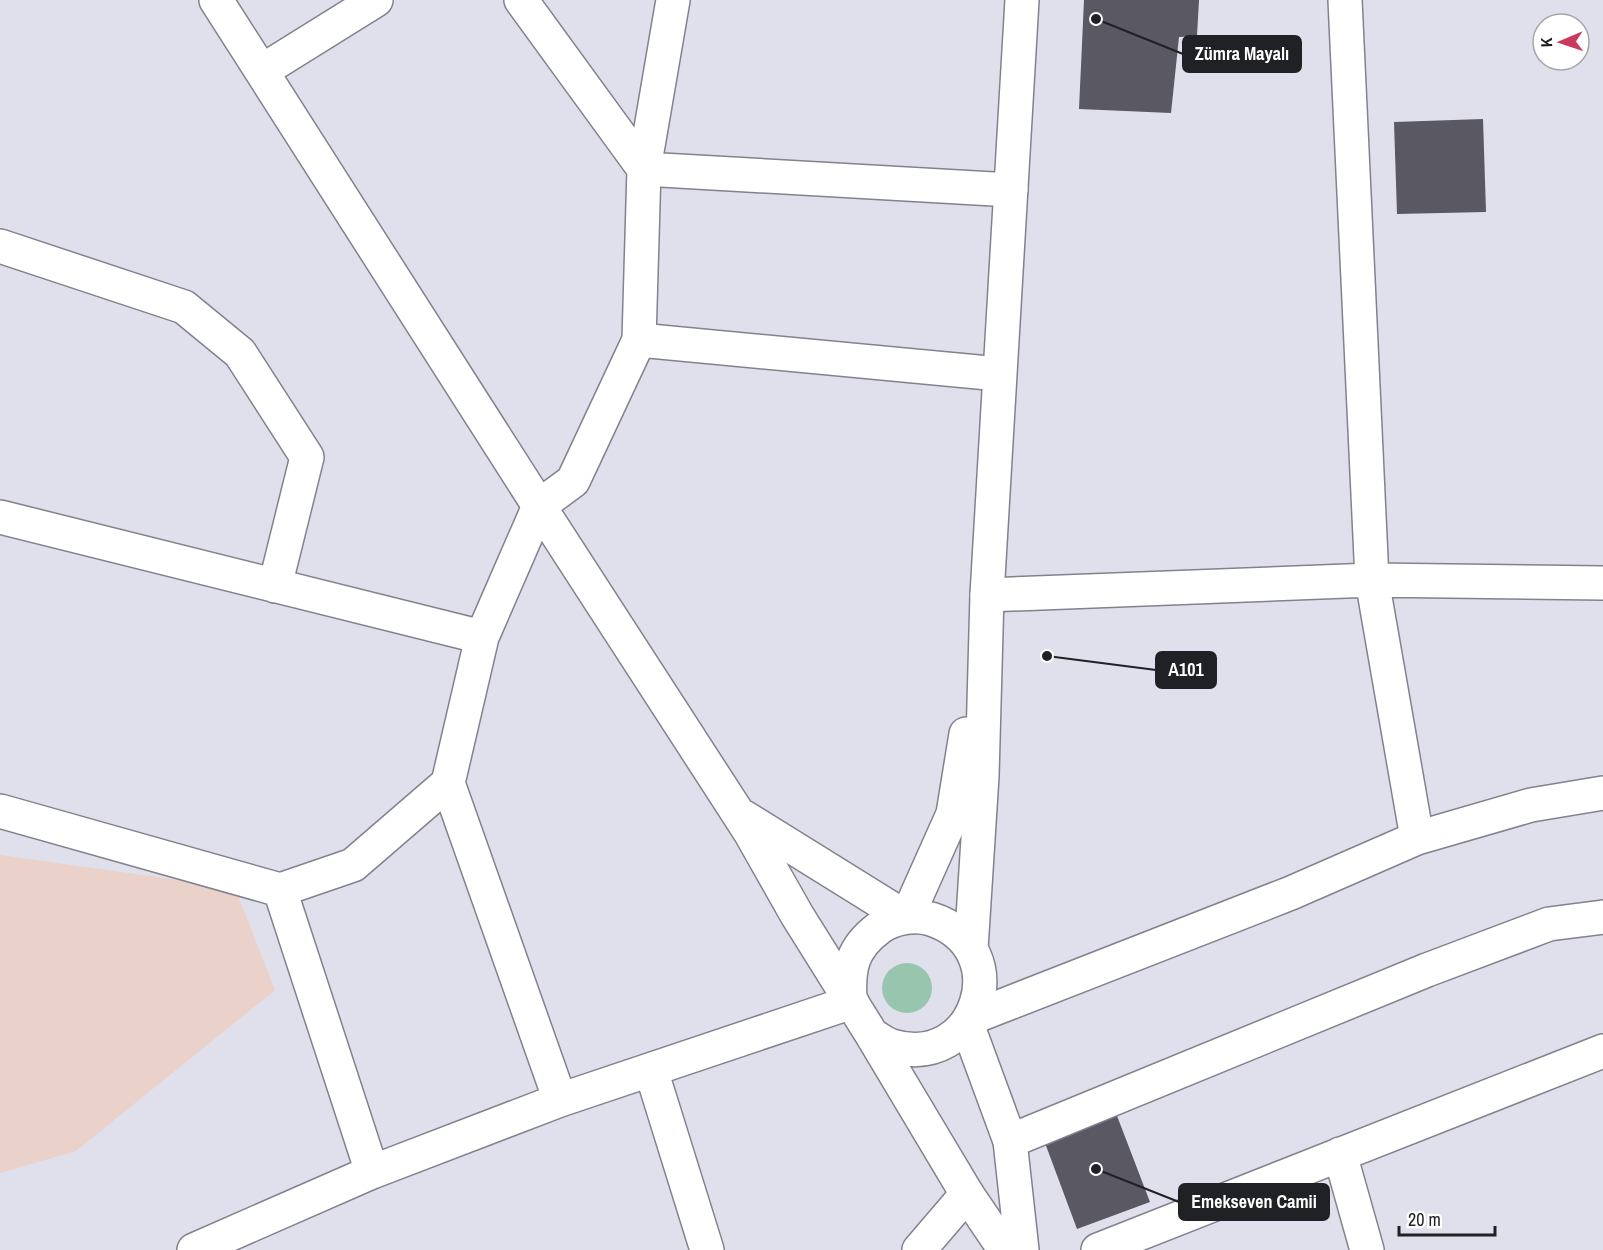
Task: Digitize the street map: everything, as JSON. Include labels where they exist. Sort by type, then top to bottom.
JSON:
[{"type":"street","points":[[216,0],[737,812],[966,1194],[1005,1250]]},
{"type":"street","points":[[262,71],[376,0]]},
{"type":"street","points":[[521,0],[644,169]]},
{"type":"street","points":[[560,1100],[448,783],[482,638],[539,506],[573,481],[639,340],[644,169],[673,0]]},
{"type":"street","points":[[971,949],[982,776],[987,595],[1022,0]]},
{"type":"street","points":[[1345,0],[1372,580],[1417,838]]},
{"type":"street","points":[[644,169],[1011,190]]},
{"type":"street","points":[[0,246],[184,307],[240,353],[307,457],[276,586]]},
{"type":"street","points":[[639,340],[999,374]]},
{"type":"street","points":[[0,517],[482,638]]},
{"type":"street","points":[[987,595],[1372,580],[1603,583]]},
{"type":"street","points":[[906,917],[953,814],[987,595]]},
{"type":"street","points":[[0,811],[280,890],[353,865],[448,783]]},
{"type":"street","points":[[969,1021],[1292,893],[1417,838],[1531,805],[1603,793]]},
{"type":"street","points":[[737,812],[906,917]]},
{"type":"street","points":[[280,890],[372,1172]]},
{"type":"street","points":[[851,1001],[848,977],[854,956],[866,937],[884,924],[906,917],[924,917],[943,923],[959,934],[971,949],[979,967],[981,987],[977,1006],[969,1021],[952,1038],[932,1047],[912,1050],[891,1045],[872,1035]]},
{"type":"street","points":[[1010,1141],[1427,969],[1549,924],[1603,917]]},
{"type":"street","points":[[194,1250],[372,1172],[560,1100],[851,1001]]},
{"type":"street","points":[[969,1021],[1010,1141],[1022,1250]]},
{"type":"street","points":[[1098,1250],[1603,1051]]},
{"type":"street","points":[[651,1070],[707,1250]]},
{"type":"street","points":[[1340,1154],[1367,1250]]},
{"type":"street","points":[[919,1250],[966,1194]]},
{"type":"shaded area","points":[[0,855],[235,888],[275,990],[76,1151],[0,1173]]},
{"type":"green space","points":[[907,963],[925,970],[932,988],[925,1006],[907,1013],[889,1006],[882,988],[889,970]]},
{"type":"building","points":[[1084,0],[1199,0],[1197,36],[1179,37],[1171,113],[1079,109]]},
{"type":"building","points":[[1483,119],[1486,212],[1397,214],[1394,122]]},
{"type":"building","points":[[1114,1108],[1150,1202],[1077,1229],[1042,1135]]},
{"type":"place","name":"Zümra Mayalı","points":[[1096,19]]},
{"type":"place","name":"A101","points":[[1047,656]]},
{"type":"place","name":"Emekseven Camii","points":[[1096,1169]]}]
